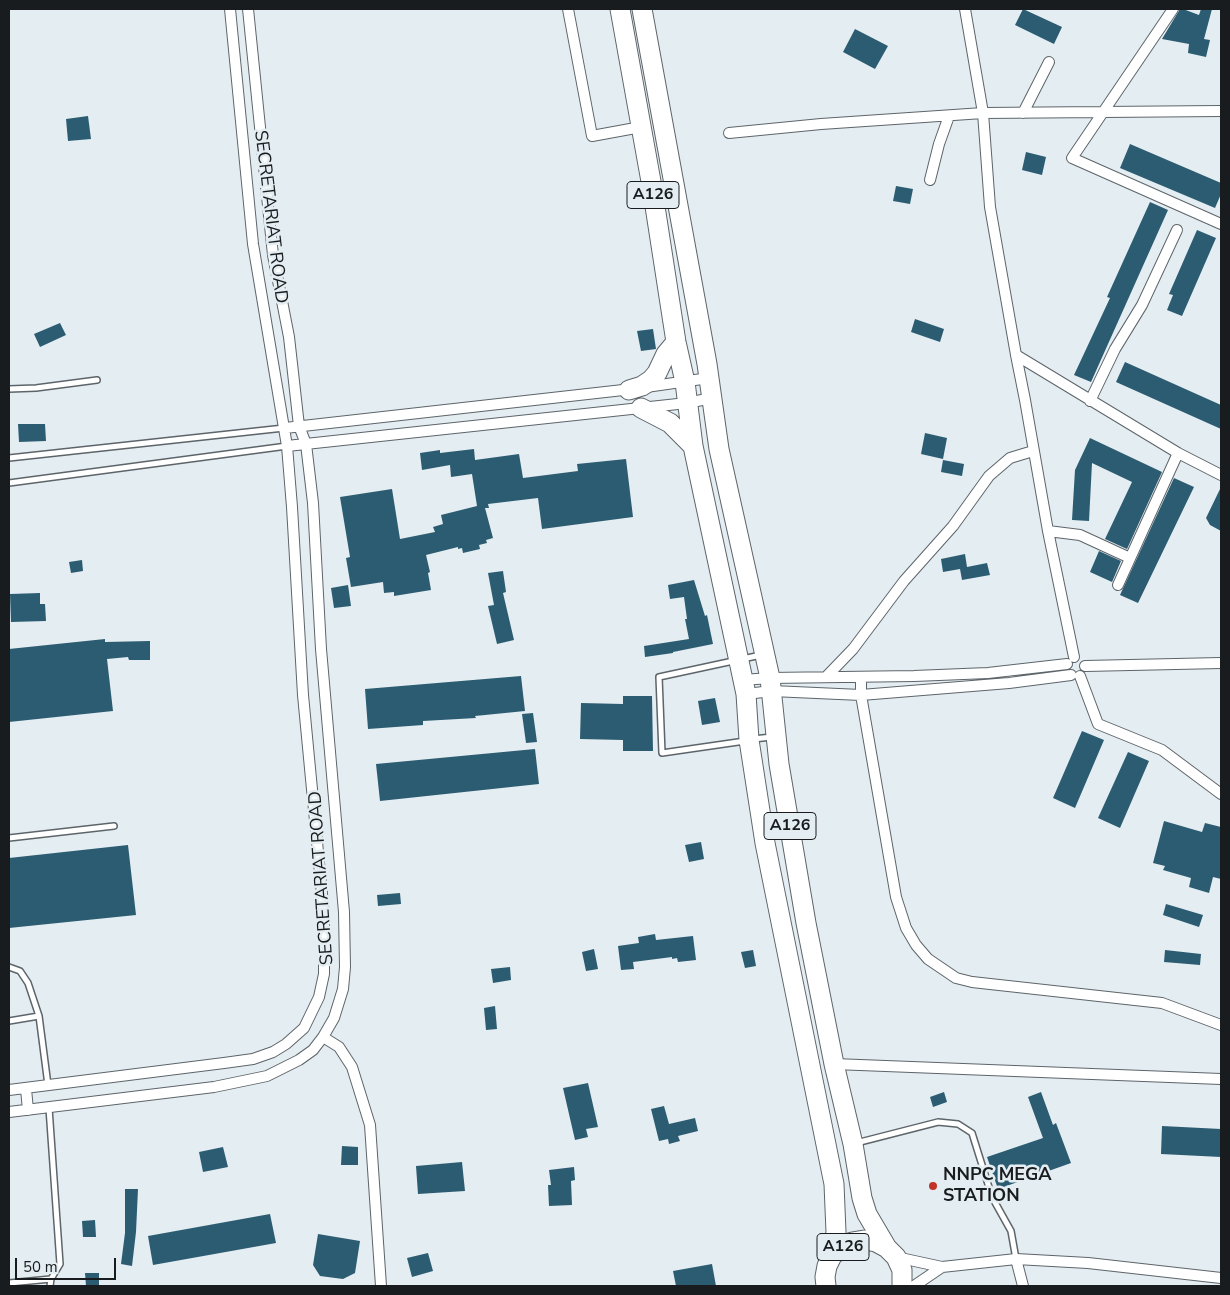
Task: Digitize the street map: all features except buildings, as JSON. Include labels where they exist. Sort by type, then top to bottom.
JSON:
[{"type":"highway","name":"A126","points":[[620,9],[676,342],[685,382],[693,446],[745,687],[749,740],[765,842],[834,1184],[836,1232],[832,1256],[827,1266],[826,1286]]},
{"type":"highway","name":"A126","points":[[642,9],[709,378],[719,449],[771,684],[779,764],[804,914],[834,1064],[853,1144],[862,1198],[867,1214],[902,1270],[902,1286]]},
{"type":"highway","points":[[629,390],[642,386],[651,380],[657,373],[666,354],[676,342]]},
{"type":"highway","points":[[641,408],[670,423],[693,446]]},
{"type":"highway","name":"A126","points":[[832,1256],[841,1248],[858,1241],[876,1242],[891,1252]]},
{"type":"street","name":"SECRETARIAT ROAD","points":[[9,1090],[253,1059],[273,1052],[294,1038],[304,1028],[319,997],[324,974],[324,915],[303,695],[287,446],[253,244],[230,9]]},
{"type":"street","name":"SECRETARIAT ROAD","points":[[9,1112],[251,1080],[267,1076],[299,1060],[312,1050],[323,1037],[334,1018],[343,989],[345,938],[322,649],[313,503],[306,444],[299,426],[289,337],[273,254],[248,9]]},
{"type":"street","points":[[568,9],[592,136],[641,127]]},
{"type":"street","points":[[965,9],[983,113],[990,207],[1070,661],[1067,670],[1075,675],[1098,724],[1162,750],[1221,794]]},
{"type":"street","points":[[1173,9],[1072,158],[1221,224]]},
{"type":"street","points":[[1023,113],[1049,62]]},
{"type":"street","points":[[729,133],[822,124],[983,113],[1221,111]]},
{"type":"street","points":[[930,180],[948,116]]},
{"type":"street","points":[[1090,401],[1115,348],[1142,305],[1177,230]]},
{"type":"street","points":[[1016,355],[1178,453],[1221,475]]},
{"type":"street","points":[[285,428],[629,390],[709,378]]},
{"type":"street","points":[[287,446],[687,403],[712,398]]},
{"type":"street","points":[[826,677],[853,649],[904,582],[953,526],[989,476],[1010,458],[1033,451]]},
{"type":"street","points":[[1118,586],[1178,453]]},
{"type":"street","points":[[1048,531],[1080,535],[1130,558]]},
{"type":"street","points":[[745,687],[826,677],[988,673],[1082,660],[1085,666],[1084,672],[1075,675],[1009,683],[861,695],[771,684]]},
{"type":"street","points":[[1085,666],[1221,663]]},
{"type":"street","points":[[860,677],[861,695],[896,897],[906,928],[916,945],[928,959],[956,978],[972,982],[1162,1003],[1221,1025]]},
{"type":"street","points":[[1208,1019],[1221,1015]]},
{"type":"street","points":[[323,1037],[339,1047],[352,1067],[370,1126],[380,1286]]},
{"type":"street","points":[[834,1064],[1221,1079]]},
{"type":"street","points":[[26,1089],[28,1110]]},
{"type":"street","points":[[891,1252],[942,1267],[1016,1259],[1088,1263],[1221,1278]]},
{"type":"street","points":[[1016,1259],[1023,1286]]},
{"type":"street","points":[[914,1286],[942,1267]]},
{"type":"lane","points":[[9,389],[36,388],[98,380]]},
{"type":"lane","points":[[9,458],[285,428]]},
{"type":"lane","points":[[9,482],[287,446]]},
{"type":"lane","points":[[764,654],[659,677],[662,753],[777,736]]},
{"type":"lane","points":[[9,838],[114,826]]},
{"type":"lane","points":[[9,967],[20,971],[28,982],[39,1016],[48,1085]]},
{"type":"lane","points":[[9,1021],[39,1016]]},
{"type":"lane","points":[[49,1108],[60,1264],[51,1279],[50,1286]]},
{"type":"lane","points":[[853,1144],[938,1122],[958,1124],[972,1133],[992,1197],[1011,1231],[1016,1259]]},
{"type":"lane","points":[[9,1283],[51,1279]]},
{"type":"place","name":"NNPC MEGA STATION","points":[[933,1186]]}]
